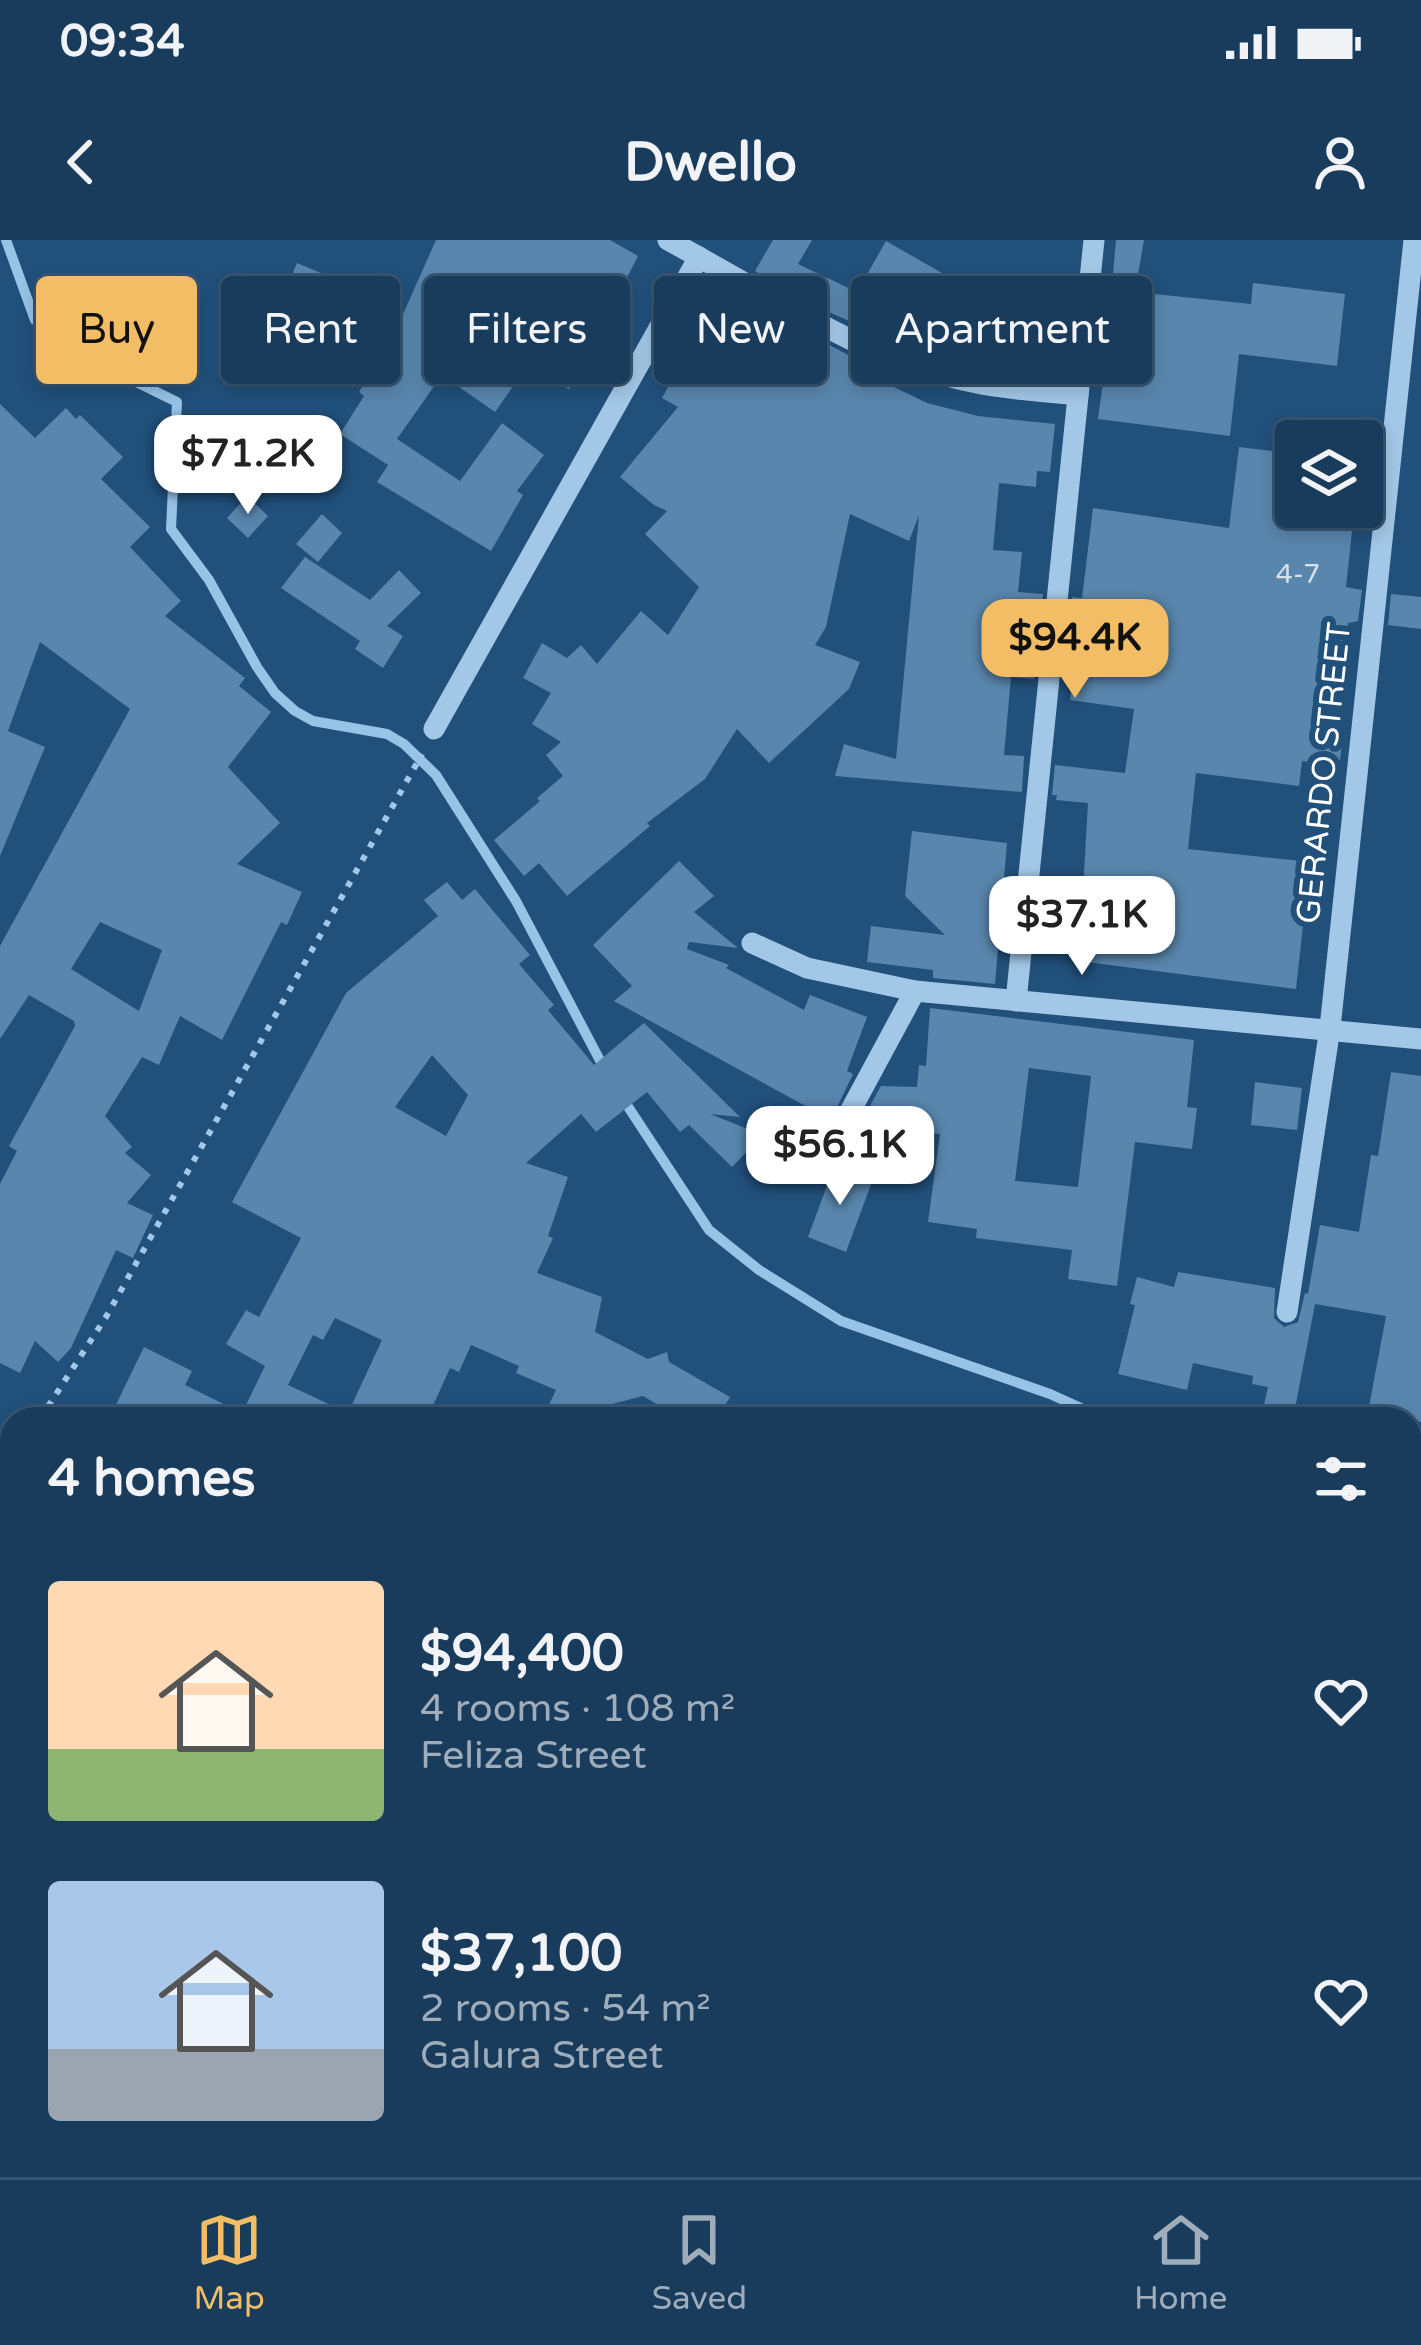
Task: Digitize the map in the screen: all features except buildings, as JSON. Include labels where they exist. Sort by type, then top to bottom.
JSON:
[{"type":"street","points":[[668,240],[829,328],[906,363],[977,383],[1078,395]]},
{"type":"street","points":[[1016,1001],[1094,240]]},
{"type":"street","name":"GERARDO STREET","points":[[1287,1312],[1330,1028],[1414,240]]},
{"type":"street","points":[[434,729],[699,257]]},
{"type":"street","points":[[752,943],[807,968],[915,991],[1421,1039]]},
{"type":"street","points":[[846,1119],[915,991]]},
{"type":"path","points":[[48,1407],[106,1317],[434,729]]},
{"type":"waterway","points":[[6,240],[35,320],[122,375],[177,402],[171,529],[209,580],[275,693],[313,721],[387,734],[436,775],[516,901],[605,1070]]},
{"type":"waterway","points":[[621,1096],[709,1230],[759,1270],[841,1321],[1079,1407]]}]
